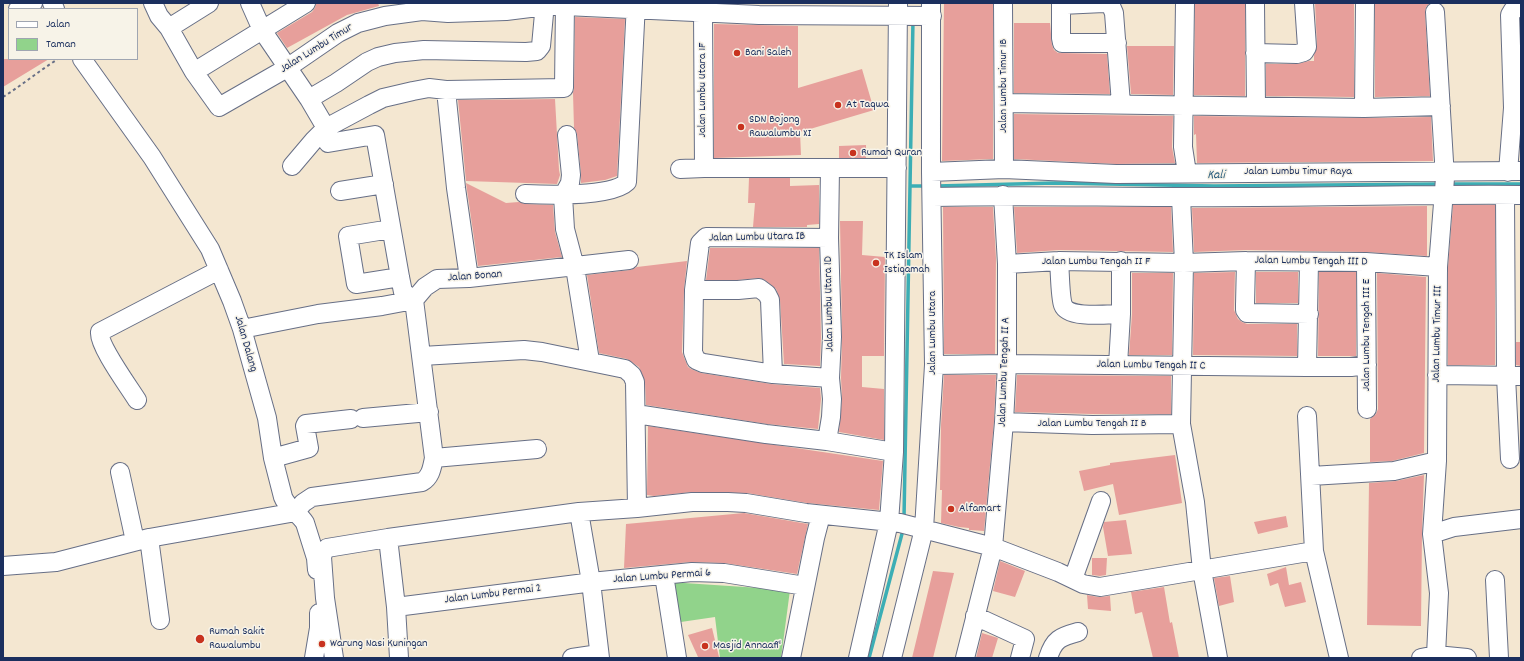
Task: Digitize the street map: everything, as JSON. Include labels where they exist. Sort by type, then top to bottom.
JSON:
[{"type":"street","points":[[20,8],[33,3]]},
{"type":"street","points":[[153,3],[158,16],[169,28],[194,72],[262,30],[298,5]]},
{"type":"street","points":[[169,28],[209,3]]},
{"type":"street","points":[[250,3],[262,30],[309,99],[327,136]]},
{"type":"street","name":"Jalan Lumbu Timur 1B","points":[[1003,3],[1005,103],[1004,169]]},
{"type":"street","points":[[1117,43],[1062,43],[1060,4],[1105,3],[1112,8],[1117,43],[1121,104]]},
{"type":"street","points":[[1185,3],[1183,147],[1187,173]]},
{"type":"street","points":[[1255,3],[1256,106]]},
{"type":"street","points":[[1255,53],[1297,54],[1304,52],[1307,47],[1304,3]]},
{"type":"street","points":[[1364,108],[1365,3]]},
{"type":"street","points":[[309,99],[336,83],[363,64],[378,57],[390,54],[424,50],[537,51],[541,46],[546,4]]},
{"type":"street","name":"Jalan Lumbu Timur","points":[[194,72],[219,108],[287,68],[338,33],[358,23],[422,7],[448,13],[472,8],[506,11],[546,4],[636,6],[759,15],[833,9],[916,12]]},
{"type":"street","points":[[327,136],[383,98],[429,88],[446,90],[564,88],[565,4]]},
{"type":"street","points":[[525,194],[563,196],[612,190],[622,187],[627,182],[636,6]]},
{"type":"street","points":[[1514,172],[1517,108],[1510,15],[1513,10],[1521,7]]},
{"type":"street","name":"Jalan Lumbu Utara 1F","points":[[703,12],[704,168]]},
{"type":"street","points":[[858,658],[895,523],[894,452],[897,168],[916,12]]},
{"type":"street","name":"Jalan Lumbu Utara","points":[[892,658],[921,528],[934,365],[931,185],[916,12]]},
{"type":"street","name":"Jalan Lumbu Timur III","points":[[1428,657],[1439,593],[1432,534],[1437,462],[1438,267],[1444,184],[1435,12]]},
{"type":"street","name":"Jalan Dalang","points":[[83,60],[152,157],[210,249],[232,301],[242,329],[267,418],[273,458],[285,502],[305,523],[316,558],[319,628],[314,658]]},
{"type":"street","points":[[446,90],[456,188],[469,278]]},
{"type":"street","points":[[1005,103],[1364,108],[1441,106]]},
{"type":"street","points":[[3,566],[56,562],[142,540],[296,512],[303,502],[312,497],[422,482],[426,480],[430,474],[434,458],[414,300],[403,292],[375,134],[327,136],[314,140],[292,166]]},
{"type":"street","points":[[567,135],[571,175],[570,183],[563,196],[565,229],[575,267],[590,362]]},
{"type":"street","name":"Jalan Lumbu Utara 1D","points":[[827,441],[832,399],[830,378],[832,337],[829,238],[830,168]]},
{"type":"street","points":[[680,169],[897,168]]},
{"type":"street","name":"Jalan Lumbu Timur Raya","points":[[931,185],[1004,169],[1116,174],[1187,173],[1444,184],[1513,195]]},
{"type":"street","name":"Jalan Lumbu Timur Raya","points":[[931,185],[1003,195],[1181,197],[1444,184],[1514,172]]},
{"type":"street","points":[[340,191],[384,184]]},
{"type":"street","name":"Jalan Lumbu Tengah II A","points":[[965,658],[993,547],[1004,422],[1007,364],[1007,264],[1003,195]]},
{"type":"street","points":[[1510,459],[1514,376],[1513,195]]},
{"type":"street","points":[[1181,197],[1184,263],[1181,424],[1195,502],[1202,570],[1218,658]]},
{"type":"street","points":[[391,229],[348,236],[356,284],[400,277]]},
{"type":"street","name":"Jalan Lumbu Utara IB","points":[[829,238],[706,237],[700,243],[694,290],[693,352],[696,360],[703,363],[773,374],[830,378]]},
{"type":"street","name":"Jalan Bonan","points":[[414,300],[425,287],[437,279],[469,278],[629,260]]},
{"type":"street","points":[[1059,261],[1063,305],[1068,312],[1076,314],[1121,314]]},
{"type":"street","name":"Jalan Lumbu Tengah II F","points":[[1007,264],[1059,261],[1184,263]]},
{"type":"street","points":[[1118,365],[1121,314],[1121,261]]},
{"type":"street","points":[[1246,261],[1245,310],[1247,313],[1309,314]]},
{"type":"street","name":"Jalan Lumbu Tengah III D","points":[[1184,263],[1246,261],[1366,262],[1438,267]]},
{"type":"street","points":[[1308,367],[1309,262]]},
{"type":"street","name":"Jalan Lumbu Tengah III E","points":[[1366,262],[1367,409]]},
{"type":"street","points":[[137,400],[104,348],[99,335],[100,332],[219,270]]},
{"type":"street","points":[[694,290],[738,290],[759,288],[767,294],[770,300],[773,374]]},
{"type":"street","points":[[242,329],[318,314],[382,306],[414,300]]},
{"type":"street","points":[[422,356],[524,350],[542,352],[629,371],[635,382],[637,508]]},
{"type":"street","name":"Jalan Lumbu Tengah II C","points":[[934,365],[1007,364],[1308,367],[1367,365]]},
{"type":"street","points":[[1437,375],[1514,376]]},
{"type":"street","points":[[273,458],[309,448],[305,426],[306,424],[429,412]]},
{"type":"street","points":[[636,414],[894,452]]},
{"type":"street","points":[[1307,416],[1314,551],[1339,658]]},
{"type":"street","name":"Jalan Lumbu Tengah II B","points":[[1004,422],[1092,425],[1181,424]]},
{"type":"street","points":[[434,458],[537,449]]},
{"type":"street","points":[[1311,476],[1394,471],[1437,462]]},
{"type":"street","points":[[120,472],[142,540],[160,620]]},
{"type":"street","points":[[1073,579],[1101,501]]},
{"type":"street","points":[[334,658],[325,598],[322,557],[327,548],[388,538],[579,512],[692,502],[728,502],[821,515],[895,523],[921,528],[993,547],[1083,584],[1100,587],[1314,551]]},
{"type":"street","points":[[572,658],[599,656],[590,582],[579,512]]},
{"type":"street","points":[[791,658],[814,538],[821,515]]},
{"type":"street","points":[[1432,534],[1454,527],[1521,519]]},
{"type":"street","points":[[388,538],[396,607],[399,658]]},
{"type":"street","name":"Jalan Lumbu Permai 6","points":[[590,582],[692,572],[724,574],[805,586]]},
{"type":"street","points":[[664,575],[677,658]]},
{"type":"street","points":[[1495,580],[1499,658]]},
{"type":"street","name":"Jalan Lumbu Permai 2","points":[[396,607],[590,582]]},
{"type":"street","points":[[975,616],[1025,639],[1050,653],[1060,637],[1078,632]]},
{"type":"street","points":[[1020,658],[1025,639]]},
{"type":"street","points":[[1428,657],[1467,658]]},
{"type":"path","points":[[3,97],[26,82],[42,68],[56,60]]},
{"type":"green space","points":[[669,582],[790,590],[781,658],[720,658],[715,617],[674,623]]},
{"type":"building","points":[[316,3],[378,3],[379,6],[347,15],[287,48],[277,33],[312,12]]},
{"type":"building","points":[[944,3],[993,3],[993,159],[942,161]]},
{"type":"building","points":[[1195,3],[1245,3],[1245,96],[1194,95]]},
{"type":"building","points":[[1315,3],[1354,3],[1354,97],[1266,96],[1266,64],[1297,64],[1314,61],[1317,46]]},
{"type":"building","points":[[1375,3],[1430,3],[1426,7],[1425,13],[1430,96],[1375,97]]},
{"type":"building","points":[[575,17],[625,19],[617,176],[605,180],[581,183],[577,134],[574,128],[573,93]]},
{"type":"building","points":[[1014,23],[1050,23],[1052,45],[1054,50],[1058,53],[1107,54],[1110,94],[1014,93]]},
{"type":"building","points":[[714,24],[798,26],[798,88],[862,69],[874,110],[800,132],[801,155],[714,158]]},
{"type":"building","points":[[1127,46],[1174,46],[1173,95],[1131,94]]},
{"type":"building","points":[[3,59],[47,60],[3,87]]},
{"type":"building","points":[[555,99],[560,175],[557,184],[466,181],[458,100]]},
{"type":"building","points":[[1014,114],[1173,116],[1172,147],[1175,163],[1116,164],[1014,159]]},
{"type":"building","points":[[1194,116],[1364,118],[1431,117],[1433,161],[1197,163],[1196,134],[1194,135]]},
{"type":"building","name":"Rumah Quran","points":[[866,145],[866,158],[839,158],[839,146]]},
{"type":"building","points":[[749,178],[790,178],[790,186],[819,185],[819,224],[807,225],[807,227],[753,227],[755,203],[748,203]]},
{"type":"building","points":[[466,183],[506,203],[519,202],[525,204],[553,205],[555,232],[562,257],[478,266]]},
{"type":"building","points":[[1453,205],[1495,205],[1495,365],[1448,365],[1448,267]]},
{"type":"building","points":[[1427,206],[1427,256],[1366,252],[1246,250],[1194,252],[1192,208]]},
{"type":"building","points":[[943,207],[993,207],[996,258],[995,354],[944,354]]},
{"type":"building","points":[[1014,207],[1171,207],[1173,252],[1059,250],[1017,253]]},
{"type":"building","points":[[840,221],[863,221],[862,255],[885,257],[884,356],[862,356],[862,387],[884,389],[884,440],[839,432],[842,399]]},
{"type":"building","points":[[710,248],[819,248],[821,337],[820,366],[784,364],[780,300],[776,289],[765,280],[759,278],[738,280],[706,280]]},
{"type":"building","points":[[687,261],[684,290],[682,352],[688,367],[701,373],[771,384],[820,388],[821,399],[818,429],[767,424],[646,405],[645,382],[639,367],[627,359],[599,353],[587,275]]},
{"type":"building","points":[[1235,272],[1234,310],[1238,319],[1247,324],[1297,324],[1297,356],[1193,355],[1194,273]]},
{"type":"building","points":[[1256,272],[1298,272],[1298,303],[1256,303]]},
{"type":"building","points":[[1319,272],[1356,272],[1356,356],[1318,356]]},
{"type":"building","points":[[1132,273],[1173,273],[1172,355],[1129,355],[1132,314]]},
{"type":"building","points":[[1377,273],[1426,277],[1424,453],[1392,461],[1370,462],[1370,419],[1376,414],[1378,409]]},
{"type":"building","points":[[1516,342],[1521,342],[1521,366],[1516,365]]},
{"type":"building","points":[[944,375],[996,375],[994,421],[984,531],[969,530],[969,528],[941,523],[941,425]]},
{"type":"building","points":[[1017,375],[1171,376],[1171,414],[1015,412]]},
{"type":"building","points":[[648,426],[883,461],[879,510],[807,503],[747,493],[692,492],[654,496],[647,495]]},
{"type":"building","points":[[1175,455],[1182,503],[1119,515],[1113,484],[1084,491],[1079,471],[1110,465],[1110,463]]},
{"type":"building","points":[[1424,475],[1421,626],[1367,625],[1369,483],[1396,481]]},
{"type":"building","points":[[744,513],[808,524],[797,574],[724,563],[691,562],[624,568],[626,524]]},
{"type":"building","points":[[1286,516],[1288,527],[1258,534],[1254,522]]},
{"type":"building","points":[[1126,520],[1132,554],[1108,556],[1103,527],[1104,522]]},
{"type":"building","points":[[1092,558],[1107,558],[1106,575],[1092,575]]},
{"type":"building","points":[[1000,561],[1025,571],[1015,597],[993,591]]},
{"type":"building","points":[[1286,567],[1289,585],[1301,582],[1306,602],[1285,607],[1278,583],[1270,586],[1267,574]]},
{"type":"building","points":[[933,571],[954,573],[933,658],[912,658]]},
{"type":"building","points":[[1230,576],[1234,602],[1219,606],[1214,578]]},
{"type":"building","points":[[1164,587],[1170,623],[1172,622],[1179,658],[1153,658],[1142,612],[1135,614],[1131,592]]},
{"type":"building","points":[[1087,595],[1098,597],[1110,596],[1111,611],[1088,609]]},
{"type":"building","name":"Masjid Annaafi'","points":[[712,628],[719,657],[698,657],[688,635]]},
{"type":"building","points":[[982,633],[998,638],[992,658],[976,658]]},
{"type":"waterway","points":[[904,518],[913,20]]},
{"type":"waterway","name":"Kali","points":[[937,186],[1055,183],[1214,186],[1439,184]]},
{"type":"waterway","name":"Kali","points":[[1449,184],[1521,184]]},
{"type":"waterway","name":"Kali","points":[[910,186],[927,186]]},
{"type":"waterway","points":[[869,658],[903,530]]},
{"type":"place","name":"Bani Saleh","points":[[737,53]]},
{"type":"place","name":"At Taqwa","points":[[838,105]]},
{"type":"place","name":"SDN Bojong Rawalumbu XI","points":[[741,127]]},
{"type":"place","name":"Rumah Quran","points":[[853,153]]},
{"type":"place","name":"TK Islam Istiqamah","points":[[876,263]]},
{"type":"place","name":"Alfamart","points":[[951,509]]},
{"type":"place","name":"Rumah Sakit Rawalumbu","points":[[200,639]]},
{"type":"place","name":"Warung Nasi Kuningan","points":[[322,644]]},
{"type":"place","name":"Masjid Annaafi'","points":[[705,646]]}]
